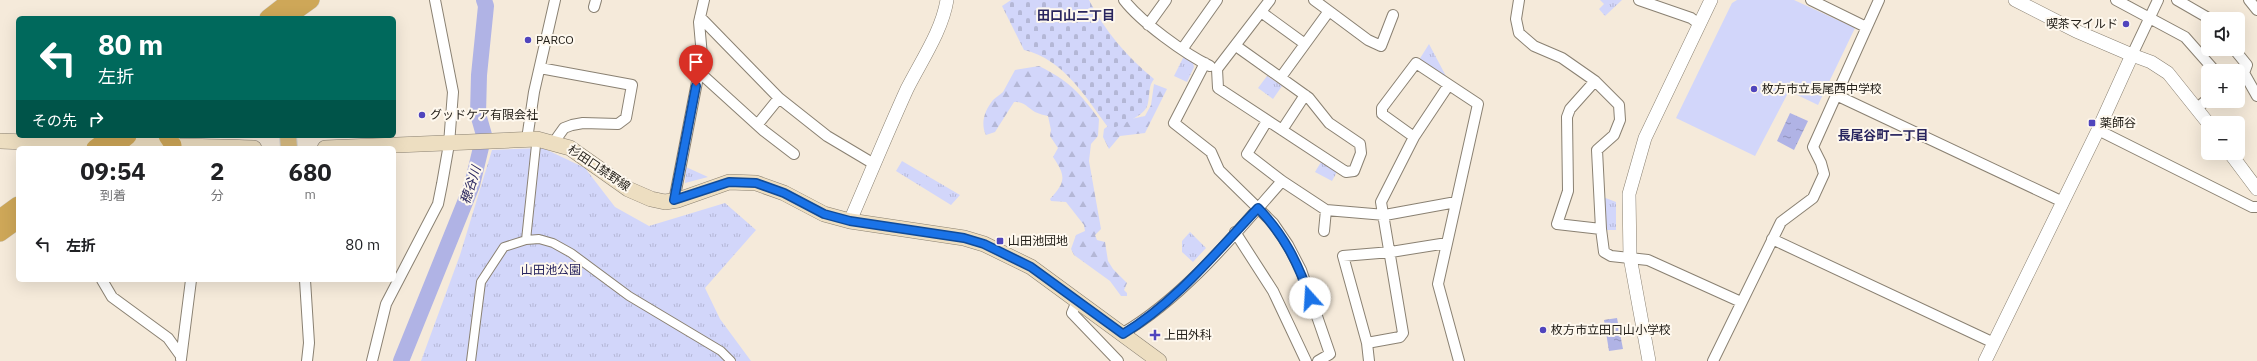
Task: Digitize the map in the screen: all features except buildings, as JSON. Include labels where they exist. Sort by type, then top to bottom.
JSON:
[{"type":"highway","points":[[271,16],[291,0]]},
{"type":"highway","points":[[289,16],[311,0]]},
{"type":"highway","points":[[0,218],[16,206]]},
{"type":"highway","points":[[0,233],[16,221]]},
{"type":"main road","points":[[0,141],[56,146],[170,140],[192,146]]},
{"type":"main road","name":"杉田口禁野線","points":[[390,146],[527,141],[554,142],[570,148],[628,189],[651,199],[665,202],[729,182],[756,183],[784,193],[824,214],[850,221],[964,238],[984,244],[1031,267],[1159,361]]},
{"type":"street","points":[[372,361],[386,304],[438,204],[454,144],[452,86],[435,0]]},
{"type":"street","points":[[526,240],[527,141],[534,92],[555,0]]},
{"type":"street","points":[[850,221],[899,106],[945,10],[947,0]]},
{"type":"street","points":[[1124,0],[1134,13],[1148,25],[1205,63],[1217,69]]},
{"type":"street","points":[[1148,25],[1166,0]]},
{"type":"street","points":[[1183,48],[1217,0]]},
{"type":"street","points":[[1236,46],[1305,95],[1329,123],[1360,144],[1361,152],[1354,171],[1346,172],[1218,88],[1217,69],[1270,0]]},
{"type":"street","points":[[1314,0],[1368,40],[1381,46],[1393,15]]},
{"type":"street","points":[[1519,0],[1516,19],[1519,33],[1534,46],[1562,58],[1595,81],[1619,105],[1620,120],[1614,135],[1597,150],[1601,230],[1604,252],[1611,256],[1648,260],[1740,302]]},
{"type":"street","points":[[1639,0],[1691,18],[1699,24]]},
{"type":"street","points":[[1649,361],[1630,257],[1629,194],[1645,138],[1711,0]]},
{"type":"street","points":[[1811,0],[1866,27]]},
{"type":"street","points":[[1713,361],[1740,302],[1781,222],[1812,198],[1824,174],[1821,163],[1813,147],[1879,0]]},
{"type":"street","points":[[2015,0],[2076,31],[2152,62],[2168,73],[2203,116]]},
{"type":"street","points":[[2116,0],[2185,37],[2209,64]]},
{"type":"street","points":[[1985,361],[2098,130],[2158,0]]},
{"type":"street","points":[[2176,0],[2201,14]]},
{"type":"street","points":[[2249,0],[2257,10]]},
{"type":"street","points":[[674,200],[702,56],[700,18],[701,2]]},
{"type":"street","points":[[1281,77],[1329,11]]},
{"type":"street","points":[[1261,12],[1305,44]]},
{"type":"street","points":[[700,18],[779,98],[827,136],[874,164]]},
{"type":"street","points":[[2240,56],[2247,65],[2245,68]]},
{"type":"street","points":[[1205,63],[1174,123],[1211,152],[1219,170],[1272,223],[1288,245],[1301,270],[1332,357],[1318,361]]},
{"type":"street","points":[[1414,137],[1382,114],[1382,108],[1416,63],[1448,86],[1478,104],[1438,284],[1459,361]]},
{"type":"street","points":[[540,68],[632,86],[626,118],[618,124],[583,123],[572,125],[564,128],[554,142]]},
{"type":"street","points":[[699,72],[764,131],[794,154]]},
{"type":"street","points":[[2245,80],[2257,96]]},
{"type":"street","points":[[1595,81],[1570,110],[1567,117],[1568,192],[1557,224],[1601,230]]},
{"type":"street","points":[[1367,343],[1400,337],[1403,333],[1385,215],[1381,202],[1414,137],[1448,86]]},
{"type":"street","points":[[1282,130],[1305,95]]},
{"type":"street","points":[[1836,95],[2063,202]]},
{"type":"street","points":[[758,124],[779,98]]},
{"type":"street","points":[[2197,108],[2201,105]]},
{"type":"street","points":[[1267,121],[1247,154],[1282,181],[1326,210],[1385,215],[1456,202]]},
{"type":"street","points":[[2098,130],[2252,207],[2257,207]]},
{"type":"street","points":[[2235,160],[2257,188]]},
{"type":"street","points":[[1123,334],[1154,311],[1206,264],[1282,181]]},
{"type":"street","points":[[1324,231],[1326,210]]},
{"type":"street","points":[[1235,232],[1272,291],[1306,361]]},
{"type":"street","points":[[471,361],[481,282],[504,247],[526,240],[539,239],[553,243],[571,253],[629,296],[721,351],[732,361]]},
{"type":"street","points":[[1772,239],[1994,343]]},
{"type":"street","points":[[1369,361],[1367,343],[1343,256],[1390,252],[1447,243]]},
{"type":"street","points":[[103,282],[112,297],[168,338],[181,358]]},
{"type":"street","points":[[181,358],[191,282]]},
{"type":"street","points":[[305,282],[309,343],[307,361]]},
{"type":"street","points":[[1077,301],[1072,313],[1118,361]]},
{"type":"green space","points":[[1011,0],[1089,0],[1109,33],[1117,43],[1144,71],[1154,79],[1150,88],[1148,103],[1143,112],[1132,120],[1110,130],[1083,93],[1063,71],[1038,55],[1024,50],[1002,6]]},
{"type":"green space","points":[[1600,0],[1622,0],[1605,16],[1599,9],[1604,4]]},
{"type":"green space","points":[[1737,0],[1794,0],[1855,28],[1818,105],[1789,91],[1755,156],[1676,118],[1732,3]]},
{"type":"green space","points":[[1429,44],[1447,78],[1419,60]]},
{"type":"green space","points":[[1184,56],[1192,59],[1194,67],[1187,82],[1174,76]]},
{"type":"green space","points":[[1039,66],[1066,82],[1073,88],[1099,119],[1098,136],[1091,144],[1089,161],[1101,229],[1095,235],[1097,240],[1105,242],[1108,261],[1113,269],[1127,283],[1124,290],[1127,293],[1127,296],[1121,296],[1110,281],[1074,255],[1071,249],[1076,235],[1085,231],[1084,225],[1066,202],[1051,201],[1050,199],[1059,188],[1062,174],[1053,157],[1058,148],[1050,136],[1051,130],[1048,116],[1035,112],[1023,103],[1014,102],[995,132],[986,135],[984,130],[983,121],[988,108],[993,100],[1003,92],[1015,70]]},
{"type":"green space","points":[[1267,76],[1282,86],[1273,99],[1258,88]]},
{"type":"green space","points":[[1154,84],[1167,89],[1145,133],[1120,136],[1109,149],[1103,137],[1104,129],[1112,123],[1145,116],[1151,105]]},
{"type":"green space","name":"山田池公園","points":[[543,148],[585,168],[615,207],[649,226],[725,203],[756,230],[705,288],[720,319],[751,361],[421,361],[460,255],[492,150]]},
{"type":"green space","points":[[902,161],[960,195],[951,205],[896,171]]},
{"type":"green space","points":[[1321,162],[1338,170],[1332,181],[1315,172]]},
{"type":"green space","points":[[686,167],[708,177],[685,183]]},
{"type":"green space","points":[[1603,197],[1616,202],[1616,230],[1605,230]]},
{"type":"green space","points":[[1190,232],[1206,248],[1193,262],[1182,252],[1182,241]]},
{"type":"water","points":[[1790,113],[1808,121],[1794,150],[1777,141]]},
{"type":"water","points":[[1617,318],[1623,349],[1609,351],[1604,320]]},
{"type":"waterway","name":"穂谷川","points":[[401,361],[472,185],[484,135],[478,114],[479,75],[486,6],[484,0]]},
{"type":"place","name":"喫茶マイルド","points":[[2126,24]]},
{"type":"place","name":"PARCO","points":[[528,40]]},
{"type":"place","name":"枚方市立長尾西中学校","points":[[1754,89]]},
{"type":"place","name":"グッドケア有限会社","points":[[422,115]]},
{"type":"place","name":"薬師谷","points":[[2092,123]]},
{"type":"place","name":"山田池団地","points":[[1000,241]]},
{"type":"place","name":"枚方市立田口山小学校","points":[[1543,330]]},
{"type":"place","name":"上田外科","points":[[1155,335]]},
{"type":"district","name":"田口山二丁目","points":[[1076,15]]},
{"type":"district","name":"長尾谷町一丁目","points":[[1883,135]]},
{"type":"route","points":[[696,86],[674,200],[678,200],[729,182],[756,183],[784,193],[824,214],[850,221],[964,238],[984,244],[1031,267],[1123,334],[1154,311],[1206,264],[1258,208],[1272,223],[1288,245],[1301,270],[1310,298]]}]
